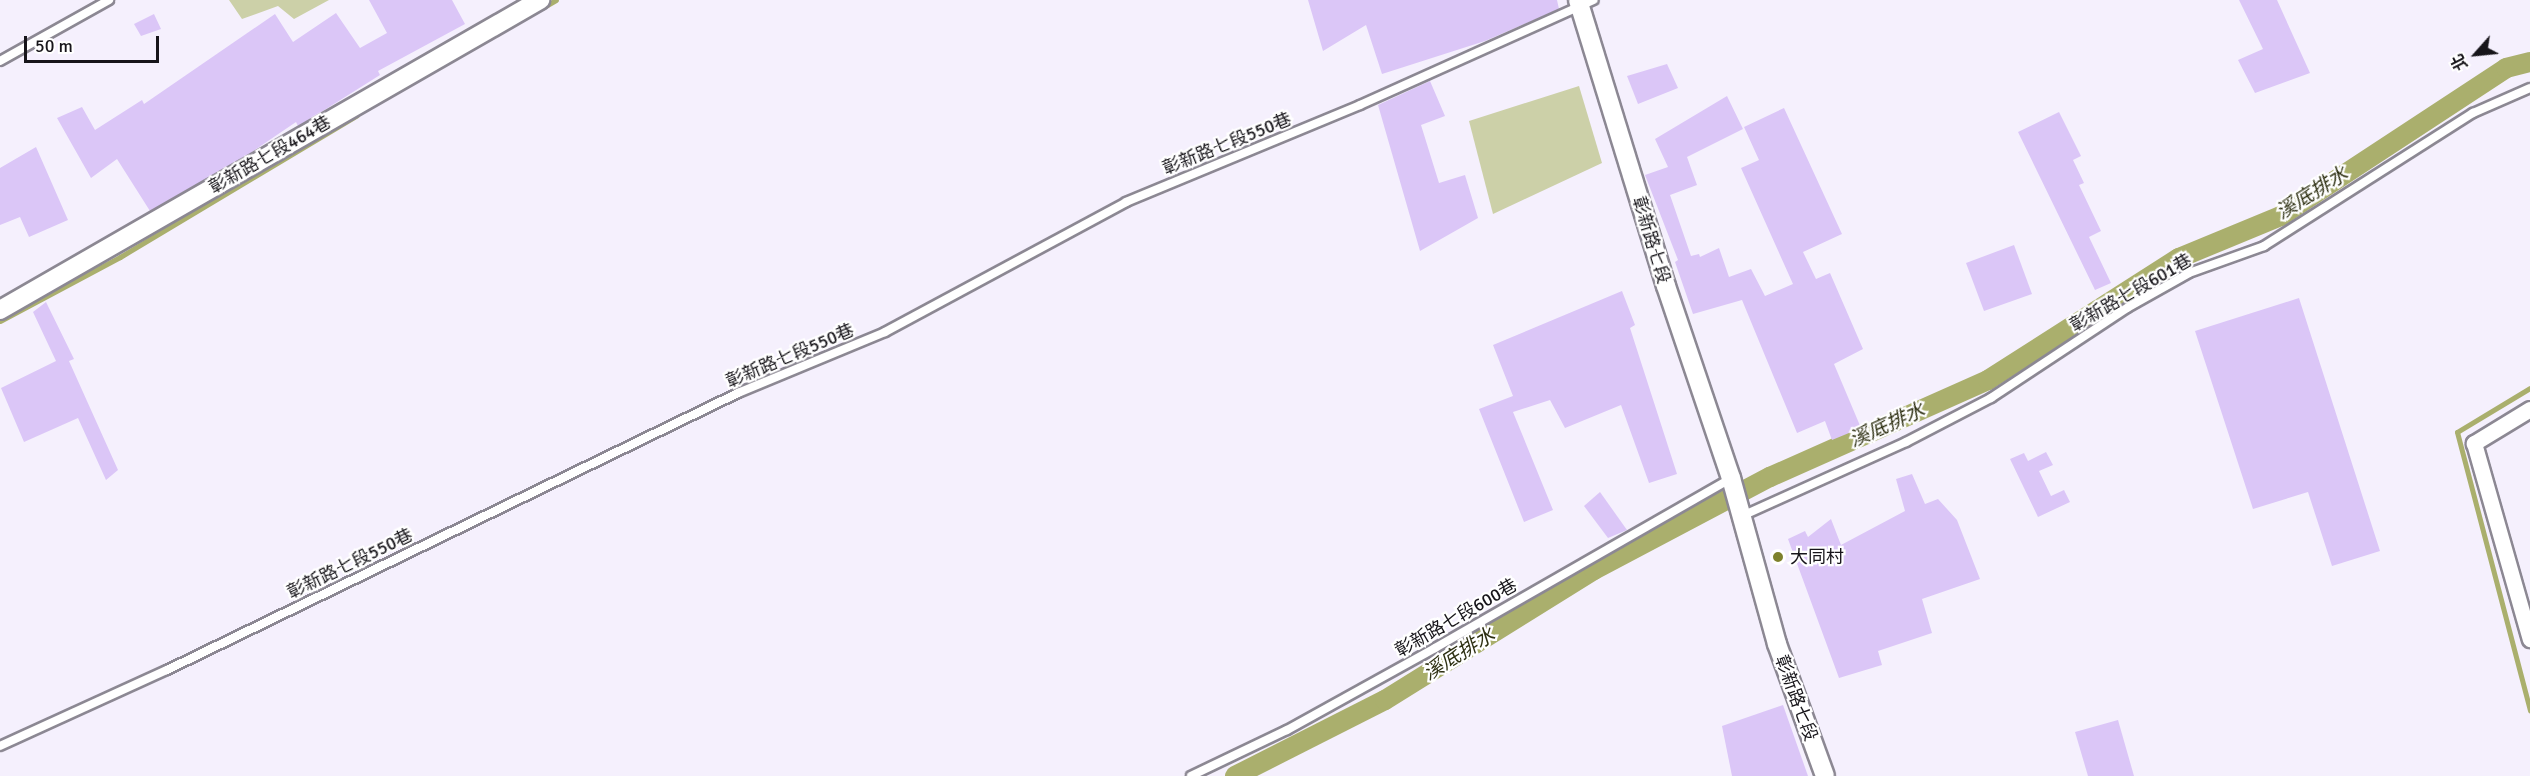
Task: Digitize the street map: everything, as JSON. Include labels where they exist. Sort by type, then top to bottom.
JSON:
[{"type":"street","name":"彰新路七段464巷","points":[[0,310],[540,0]]},
{"type":"street","name":"彰新路七段","points":[[1583,2],[1666,286],[1731,478],[1777,644],[1825,776]]},
{"type":"street","points":[[2530,409],[2474,443],[2530,639]]},
{"type":"lane","points":[[0,61],[110,0]]},
{"type":"lane","name":"彰新路七段550巷","points":[[0,746],[167,670],[738,393],[885,333],[1126,202],[1360,105],[1583,2]]},
{"type":"lane","name":"彰新路七段601巷","points":[[1742,516],[1906,442],[1991,398],[2127,308],[2188,273],[2264,246],[2472,113],[2530,88]]},
{"type":"lane","name":"彰新路七段600巷","points":[[1191,776],[1287,730],[1416,659],[1731,478]]},
{"type":"green space","points":[[229,0],[329,0],[294,19],[278,6],[242,19]]},
{"type":"green space","points":[[1579,86],[1602,163],[1493,214],[1469,121]]},
{"type":"building","points":[[369,0],[452,0],[465,24],[378,71],[380,75],[307,121],[298,126],[296,122],[249,154],[150,211],[117,159],[91,178],[57,118],[82,107],[95,130],[142,100],[144,104],[275,14],[293,42],[336,13],[360,48],[387,33]]},
{"type":"building","points":[[1308,0],[1557,0],[1559,9],[1485,41],[1382,74],[1366,25],[1323,51]]},
{"type":"building","points":[[2239,0],[2277,0],[2310,73],[2255,93],[2238,60],[2263,49]]},
{"type":"building","points":[[154,14],[161,29],[141,36],[134,24]]},
{"type":"building","points":[[1667,64],[1678,88],[1638,104],[1627,76]]},
{"type":"building","points":[[1430,81],[1445,116],[1421,125],[1439,183],[1465,175],[1478,218],[1420,251],[1378,105]]},
{"type":"building","points":[[1727,96],[1743,129],[1687,157],[1697,185],[1670,195],[1691,256],[1699,254],[1700,257],[1719,248],[1729,277],[1751,269],[1765,296],[1793,284],[1741,168],[1759,160],[1744,127],[1784,108],[1842,234],[1803,252],[1816,279],[1830,273],[1863,349],[1834,364],[1861,428],[1832,440],[1825,421],[1797,433],[1742,300],[1693,314],[1675,262],[1678,260],[1645,175],[1668,167],[1655,139]]},
{"type":"building","points":[[2059,112],[2081,156],[2073,160],[2084,183],[2079,185],[2101,231],[2089,237],[2111,283],[2095,290],[2018,132]]},
{"type":"building","points":[[36,147],[68,220],[29,237],[20,217],[0,225],[0,168]]},
{"type":"building","points":[[2014,245],[2032,294],[1984,311],[1966,263]]},
{"type":"building","points":[[1622,291],[1635,325],[1630,328],[1677,474],[1649,483],[1621,405],[1565,428],[1550,400],[1513,412],[1553,510],[1524,522],[1479,409],[1513,396],[1493,345]]},
{"type":"building","points":[[2299,298],[2380,551],[2332,566],[2308,492],[2253,509],[2195,331]]},
{"type":"building","points":[[46,302],[74,359],[69,361],[118,470],[106,480],[78,418],[24,442],[1,388],[56,361],[33,312]]},
{"type":"building","points":[[2046,452],[2053,465],[2039,471],[2051,496],[2064,490],[2070,502],[2038,517],[2010,459],[2024,453],[2028,461]]},
{"type":"building","points":[[1912,474],[1925,504],[1938,499],[1957,520],[1980,579],[1922,599],[1932,633],[1878,651],[1882,665],[1839,678],[1788,539],[1805,531],[1808,537],[1831,519],[1841,545],[1905,511],[1896,479]]},
{"type":"building","points":[[1600,492],[1627,530],[1608,538],[1584,506]]},
{"type":"building","points":[[1783,705],[1808,776],[1732,776],[1722,726]]},
{"type":"building","points":[[2118,720],[2134,776],[2088,776],[2075,732]]},
{"type":"waterway","points":[[542,8],[556,0]]},
{"type":"waterway","name":"溪底排水","points":[[1235,776],[1385,700],[1594,570],[1770,477],[1988,380],[2179,258],[2281,216],[2506,68],[2530,62]]},
{"type":"waterway","points":[[0,321],[120,257],[357,115]]},
{"type":"waterway","points":[[2530,388],[2457,432],[2530,711]]},
{"type":"place","name":"大同村","points":[[1778,557]]}]
